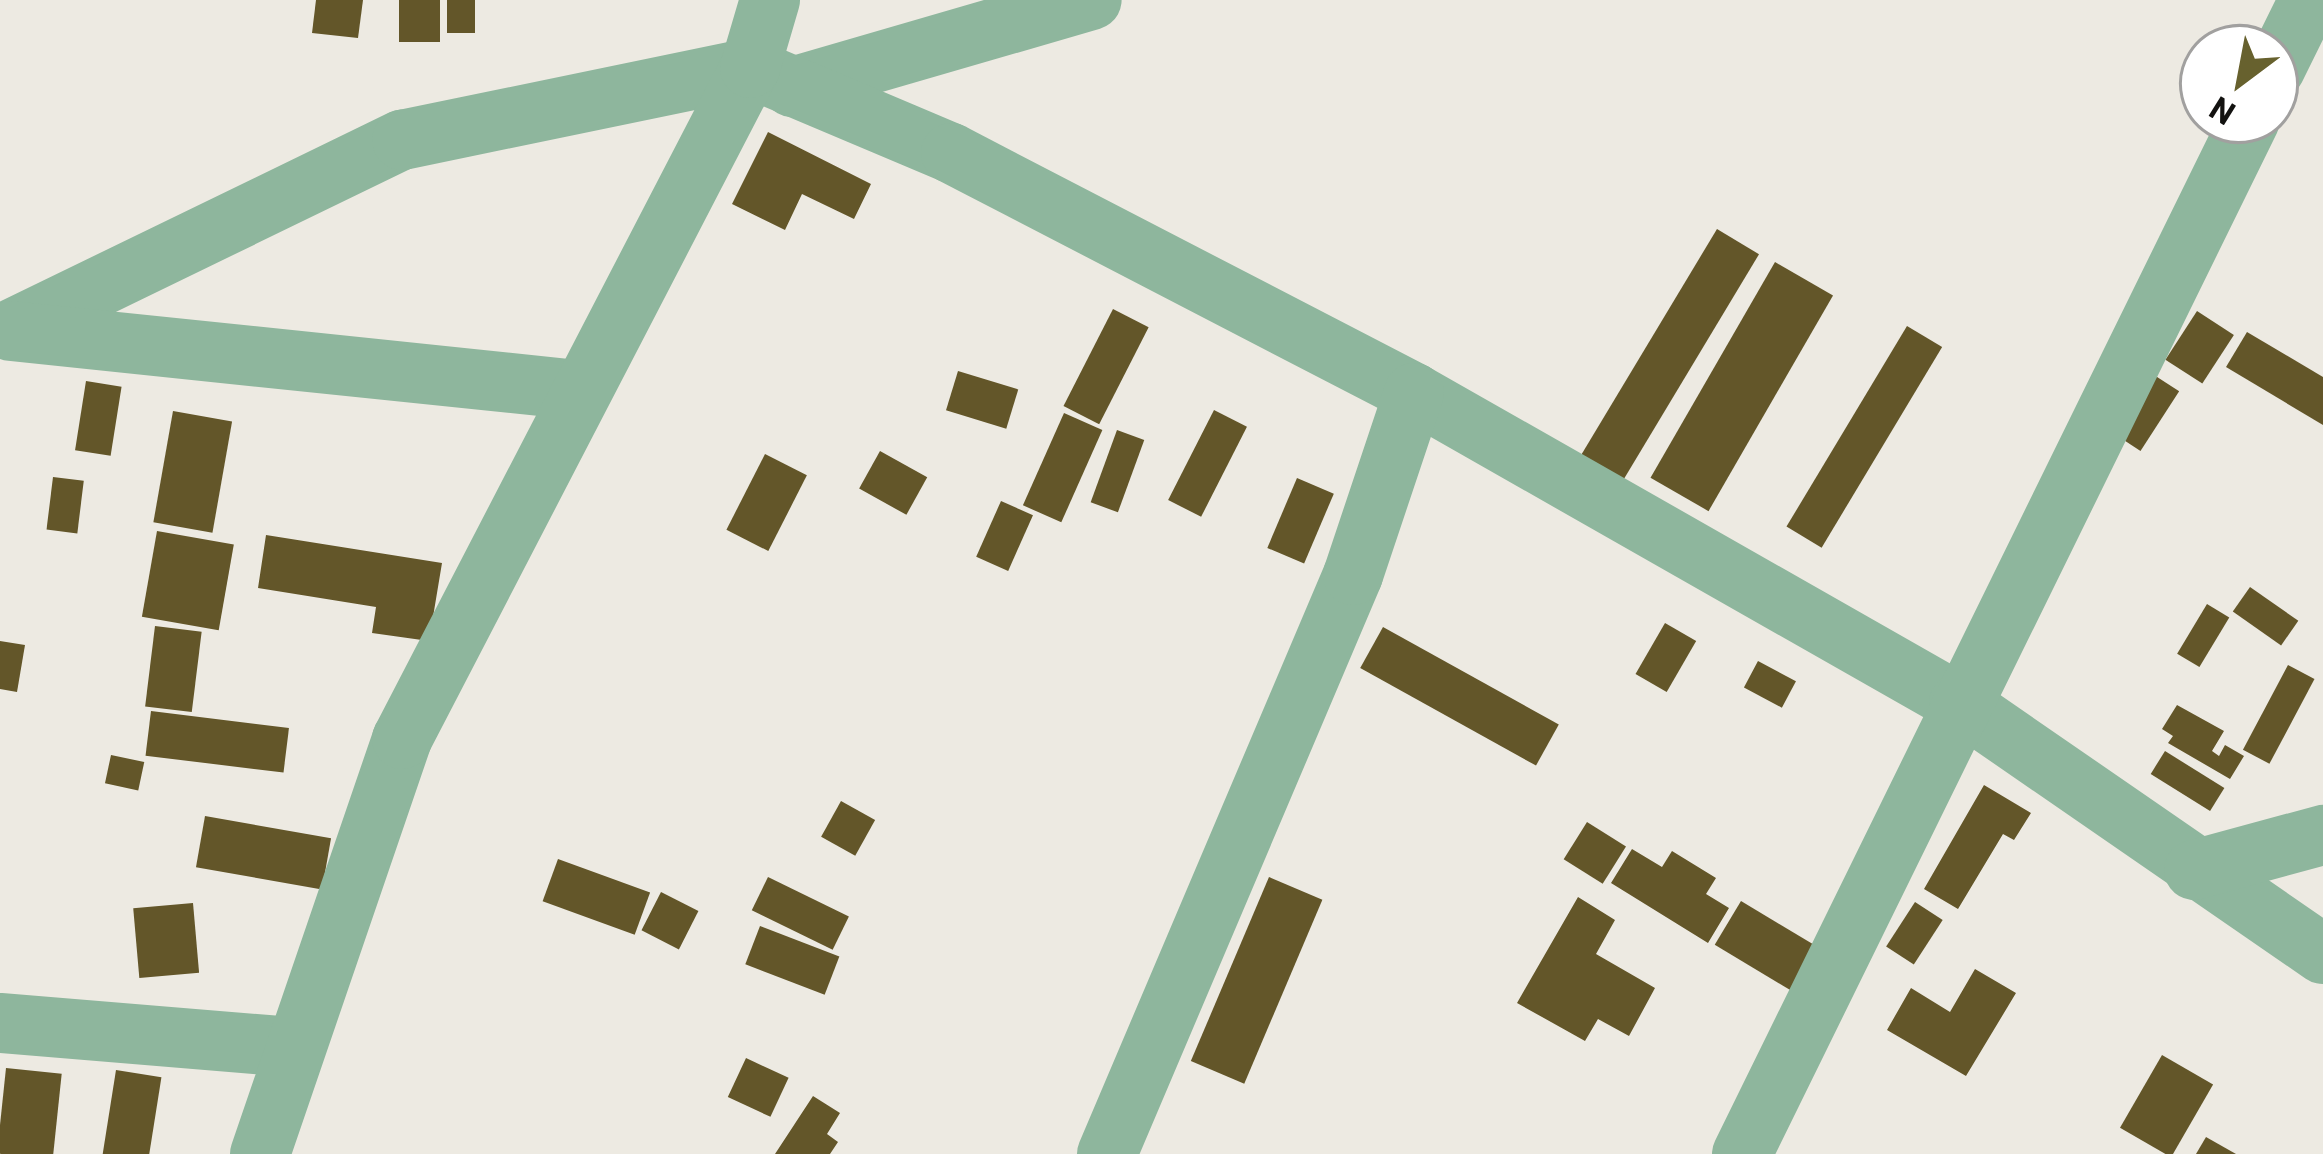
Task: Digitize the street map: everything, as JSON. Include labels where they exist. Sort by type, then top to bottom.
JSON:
[{"type":"street","points":[[260,1154],[402,740],[578,390],[771,78],[770,0]]},
{"type":"street","points":[[5,330],[402,140],[771,78],[1092,0]]},
{"type":"street","points":[[771,78],[951,153],[1414,393],[1959,704],[2194,870],[2323,954]]},
{"type":"street","points":[[1742,1154],[2238,144]]},
{"type":"street","points":[[5,330],[578,390]]},
{"type":"street","points":[[1106,1154],[1353,575],[1414,393]]},
{"type":"street","points":[[2194,870],[2323,835]]},
{"type":"street","points":[[0,1023],[295,1047]]},
{"type":"building","points":[[316,0],[363,0],[358,38],[312,33]]},
{"type":"building","points":[[399,0],[440,0],[440,42],[399,42]]},
{"type":"building","points":[[447,0],[475,0],[475,33],[447,33]]},
{"type":"building","points":[[768,132],[871,184],[854,219],[802,194],[785,230],[732,204]]},
{"type":"building","points":[[1717,229],[1759,254],[1618,489],[1576,464]]},
{"type":"building","points":[[1775,262],[1833,295],[1709,511],[1650,478]]},
{"type":"building","points":[[1113,309],[1149,327],[1099,424],[1064,406]]},
{"type":"building","points":[[2197,311],[2234,335],[2202,384],[2165,360]]},
{"type":"building","points":[[1907,326],[1942,347],[1822,548],[1786,527]]},
{"type":"building","points":[[2247,332],[2323,377],[2323,425],[2226,367]]},
{"type":"building","points":[[958,371],[1018,389],[1006,429],[946,410]]},
{"type":"building","points":[[2154,375],[2179,391],[2140,451],[2115,435]]},
{"type":"building","points":[[86,381],[122,387],[111,456],[75,450]]},
{"type":"building","points":[[1214,410],[1247,427],[1201,517],[1168,500]]},
{"type":"building","points":[[173,411],[232,421],[212,533],[153,522]]},
{"type":"building","points":[[1064,413],[1102,430],[1061,522],[1023,505]]},
{"type":"building","points":[[1117,430],[1144,440],[1118,512],[1091,502]]},
{"type":"building","points":[[880,451],[927,477],[906,515],[859,489]]},
{"type":"building","points":[[765,454],[807,475],[768,551],[726,530]]},
{"type":"building","points":[[53,477],[84,481],[77,533],[47,530]]},
{"type":"building","points":[[1297,478],[1334,494],[1304,564],[1267,548]]},
{"type":"building","points":[[1001,501],[1033,515],[1008,571],[976,557]]},
{"type":"building","points":[[157,531],[234,545],[219,630],[142,617]]},
{"type":"building","points":[[266,535],[442,563],[429,641],[372,633],[376,607],[258,588]]},
{"type":"building","points":[[2250,587],[2298,621],[2281,645],[2233,612]]},
{"type":"building","points":[[2207,604],[2229,617],[2199,667],[2177,654]]},
{"type":"building","points":[[1665,623],[1696,641],[1667,692],[1636,674]]},
{"type":"building","points":[[155,626],[202,632],[192,712],[145,706]]},
{"type":"building","points":[[1383,627],[1559,724],[1536,766],[1360,668]]},
{"type":"building","points":[[0,641],[25,645],[17,692],[0,689]]},
{"type":"building","points":[[1758,661],[1796,681],[1782,708],[1744,687]]},
{"type":"building","points":[[2288,665],[2314,679],[2269,764],[2243,750]]},
{"type":"building","points":[[2177,705],[2224,731],[2212,751],[2219,756],[2225,745],[2244,756],[2230,779],[2168,743],[2173,736],[2162,729]]},
{"type":"building","points":[[151,711],[289,728],[283,773],[146,756]]},
{"type":"building","points":[[2165,751],[2224,788],[2210,811],[2151,774]]},
{"type":"building","points":[[111,755],[144,762],[138,790],[105,783]]},
{"type":"building","points":[[1984,785],[2031,813],[2014,840],[2003,834],[1958,909],[1924,889]]},
{"type":"building","points":[[841,801],[875,820],[855,856],[821,837]]},
{"type":"building","points":[[205,816],[331,838],[322,889],[196,867]]},
{"type":"building","points":[[1587,822],[1626,846],[1603,884],[1564,859]]},
{"type":"building","points":[[1632,849],[1662,867],[1672,851],[1716,878],[1706,894],[1729,908],[1708,943],[1611,883]]},
{"type":"building","points":[[558,859],[650,893],[635,935],[543,901]]},
{"type":"building","points":[[768,877],[849,916],[833,950],[752,910]]},
{"type":"building","points":[[1269,877],[1322,900],[1244,1084],[1191,1061]]},
{"type":"building","points":[[661,892],[698,911],[679,949],[641,930]]},
{"type":"building","points":[[1578,897],[1615,920],[1596,954],[1655,988],[1629,1036],[1598,1019],[1585,1041],[1517,1003]]},
{"type":"building","points":[[1741,901],[1818,947],[1792,991],[1715,945]]},
{"type":"building","points":[[1915,902],[1943,920],[1914,964],[1886,946]]},
{"type":"building","points":[[193,903],[199,973],[139,978],[133,908]]},
{"type":"building","points":[[760,926],[839,956],[825,995],[745,964]]},
{"type":"building","points":[[1975,969],[2016,993],[1966,1076],[1887,1030],[1911,988],[1950,1012]]},
{"type":"building","points":[[2162,1055],[2213,1084],[2173,1154],[2120,1128]]},
{"type":"building","points":[[746,1058],[789,1078],[770,1117],[728,1097]]},
{"type":"building","points":[[6,1068],[62,1074],[53,1154],[0,1154]]},
{"type":"building","points":[[116,1070],[161,1077],[149,1154],[103,1154]]},
{"type":"building","points":[[813,1096],[840,1113],[827,1134],[838,1142],[830,1154],[775,1154]]},
{"type":"building","points":[[2206,1137],[2236,1154],[2196,1154]]}]
